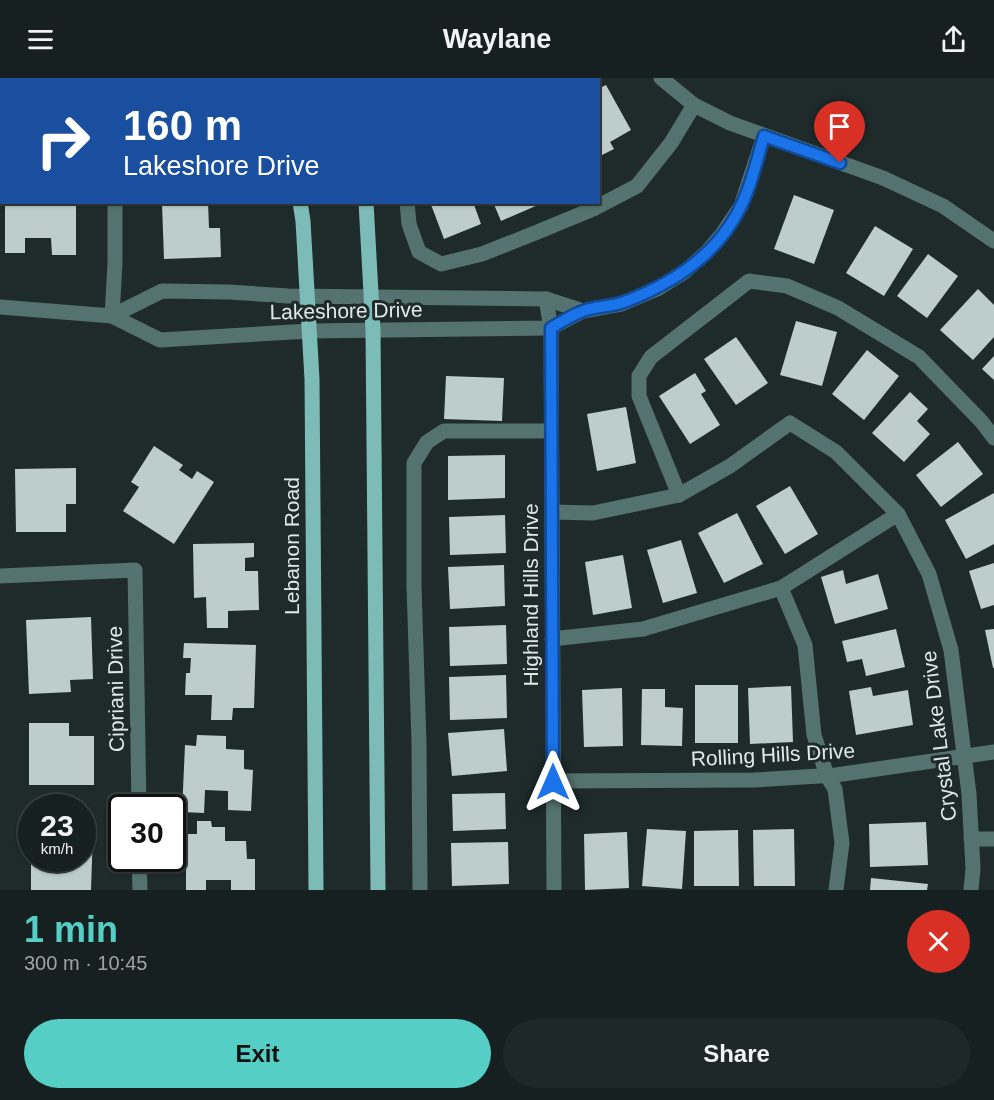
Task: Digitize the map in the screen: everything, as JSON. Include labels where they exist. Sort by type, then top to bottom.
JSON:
[{"type":"main road","name":"Lebanon Road","points":[[300,204],[312,379],[316,890]]},
{"type":"main road","points":[[366,204],[373,330],[378,890]]},
{"type":"street","points":[[661,78],[694,105],[730,123],[883,178],[943,206],[994,240]]},
{"type":"street","points":[[407,204],[409,224],[419,252],[441,264],[482,254],[593,209],[638,186],[671,143],[694,105]]},
{"type":"street","name":"Lakeshore Drive","points":[[0,307],[112,316],[160,340],[309,331],[551,328],[584,311],[621,303],[659,288],[683,273],[706,253],[741,206],[764,136]]},
{"type":"street","points":[[112,316],[116,263],[115,204]]},
{"type":"street","points":[[552,512],[593,513],[679,495],[639,396],[639,376],[651,357],[749,280],[787,286],[838,308],[919,357],[982,422],[994,438]]},
{"type":"street","name":"Lakeshore Drive","points":[[112,316],[162,291],[307,297],[546,299],[584,311]]},
{"type":"street","name":"Highland Hills Drive","points":[[546,299],[551,328],[554,890]]},
{"type":"street","name":"Crystal Lake Drive","points":[[679,495],[730,466],[790,423],[836,452],[898,514],[929,574],[951,650],[971,839],[973,869],[971,890]]},
{"type":"street","points":[[420,890],[414,462],[427,442],[444,431],[551,431]]},
{"type":"street","points":[[552,639],[643,629],[781,588],[898,514]]},
{"type":"street","name":"Cipriani Drive","points":[[0,576],[135,570],[138,794]]},
{"type":"street","points":[[781,588],[805,645],[814,735],[827,776],[835,789],[842,843],[836,890]]},
{"type":"street","name":"Rolling Hills Drive","points":[[553,782],[754,780],[827,776],[994,752]]},
{"type":"street","points":[[971,839],[994,839]]},
{"type":"street","points":[[139,872],[140,890]]},
{"type":"building","points":[[606,85],[631,130],[610,142],[614,149],[600,156],[600,88]]},
{"type":"building","points":[[794,195],[834,210],[814,264],[774,249]]},
{"type":"building","points":[[5,204],[76,204],[76,255],[52,255],[51,238],[25,238],[25,253],[5,253]]},
{"type":"building","points":[[162,204],[208,204],[209,228],[220,228],[221,257],[164,259]]},
{"type":"building","points":[[431,204],[474,204],[481,224],[444,239]]},
{"type":"building","points":[[494,204],[538,205],[501,221]]},
{"type":"building","points":[[875,226],[913,249],[884,296],[846,273]]},
{"type":"building","points":[[928,254],[958,276],[927,318],[897,296]]},
{"type":"building","points":[[978,289],[994,305],[994,337],[973,360],[940,330]]},
{"type":"building","points":[[796,321],[837,332],[822,386],[780,375]]},
{"type":"building","points":[[736,337],[768,383],[736,405],[704,359]]},
{"type":"building","points":[[867,350],[899,376],[864,420],[832,394]]},
{"type":"building","points":[[994,356],[994,380],[982,369]]},
{"type":"building","points":[[695,373],[706,391],[701,394],[720,425],[690,444],[659,396]]},
{"type":"building","points":[[446,376],[504,378],[502,421],[444,419]]},
{"type":"building","points":[[910,392],[928,409],[917,421],[930,434],[904,462],[872,433]]},
{"type":"building","points":[[626,407],[636,463],[597,471],[587,414]]},
{"type":"building","points":[[958,442],[983,474],[941,507],[916,475]]},
{"type":"building","points":[[154,446],[183,465],[179,470],[192,479],[197,471],[214,482],[174,544],[123,511],[139,487],[131,482]]},
{"type":"building","points":[[505,455],[505,498],[448,500],[448,456]]},
{"type":"building","points":[[76,468],[76,504],[66,504],[66,532],[16,532],[15,469]]},
{"type":"building","points":[[790,486],[818,534],[785,554],[756,506]]},
{"type":"building","points":[[994,493],[994,544],[966,559],[945,520]]},
{"type":"building","points":[[737,513],[763,564],[724,583],[698,533]]},
{"type":"building","points":[[505,515],[506,553],[450,555],[449,517]]},
{"type":"building","points":[[681,540],[697,593],[663,603],[647,550]]},
{"type":"building","points":[[254,543],[254,557],[245,558],[245,571],[258,571],[259,610],[228,611],[228,628],[207,628],[206,597],[194,598],[193,544]]},
{"type":"building","points":[[623,555],[632,608],[593,615],[585,562]]},
{"type":"building","points":[[994,563],[994,605],[981,609],[969,571]]},
{"type":"building","points":[[504,565],[505,606],[450,609],[448,567]]},
{"type":"building","points":[[843,570],[846,584],[878,574],[888,609],[835,624],[821,577]]},
{"type":"building","points":[[91,617],[93,679],[70,680],[71,692],[29,694],[26,620]]},
{"type":"building","points":[[506,625],[507,664],[450,666],[449,627]]},
{"type":"building","points":[[896,629],[905,667],[866,676],[862,659],[847,662],[842,641]]},
{"type":"building","points":[[994,629],[994,668],[993,668],[985,630]]},
{"type":"building","points":[[184,643],[256,645],[254,708],[233,708],[232,720],[211,720],[212,695],[185,695],[186,673],[190,673],[191,658],[183,658]]},
{"type":"building","points":[[506,675],[507,718],[450,720],[449,677]]},
{"type":"building","points":[[695,685],[738,685],[738,743],[695,743]]},
{"type":"building","points":[[791,686],[793,742],[750,744],[748,688]]},
{"type":"building","points":[[871,687],[873,696],[908,690],[913,725],[856,735],[849,691]]},
{"type":"building","points":[[622,688],[623,746],[584,747],[582,690]]},
{"type":"building","points":[[642,689],[665,689],[665,707],[683,708],[682,746],[641,745]]},
{"type":"building","points":[[29,723],[69,723],[69,736],[94,736],[94,785],[29,785]]},
{"type":"building","points":[[504,729],[507,771],[452,776],[448,733]]},
{"type":"building","points":[[197,735],[226,736],[226,749],[244,750],[244,769],[253,770],[251,811],[228,810],[228,791],[205,790],[204,813],[186,812],[186,794],[183,794],[185,745],[196,746]]},
{"type":"building","points":[[505,793],[506,829],[453,831],[452,794]]},
{"type":"building","points":[[197,821],[211,821],[212,827],[225,827],[225,841],[246,841],[247,859],[255,859],[255,890],[231,890],[231,880],[206,880],[206,890],[186,890],[186,834],[197,834]]},
{"type":"building","points":[[926,822],[928,865],[870,867],[869,824]]},
{"type":"building","points":[[647,829],[686,831],[682,889],[642,886]]},
{"type":"building","points":[[794,829],[795,886],[754,886],[753,830]]},
{"type":"building","points":[[738,830],[739,886],[694,886],[694,831]]},
{"type":"building","points":[[627,832],[629,888],[585,890],[584,834]]},
{"type":"building","points":[[508,842],[509,884],[452,886],[451,843]]},
{"type":"building","points":[[31,872],[92,872],[91,890],[31,890]]},
{"type":"building","points":[[871,878],[928,884],[927,890],[870,890]]},
{"type":"route","points":[[553,782],[551,328],[584,311],[621,303],[659,288],[683,273],[706,253],[741,206],[764,136],[840,163]]}]
